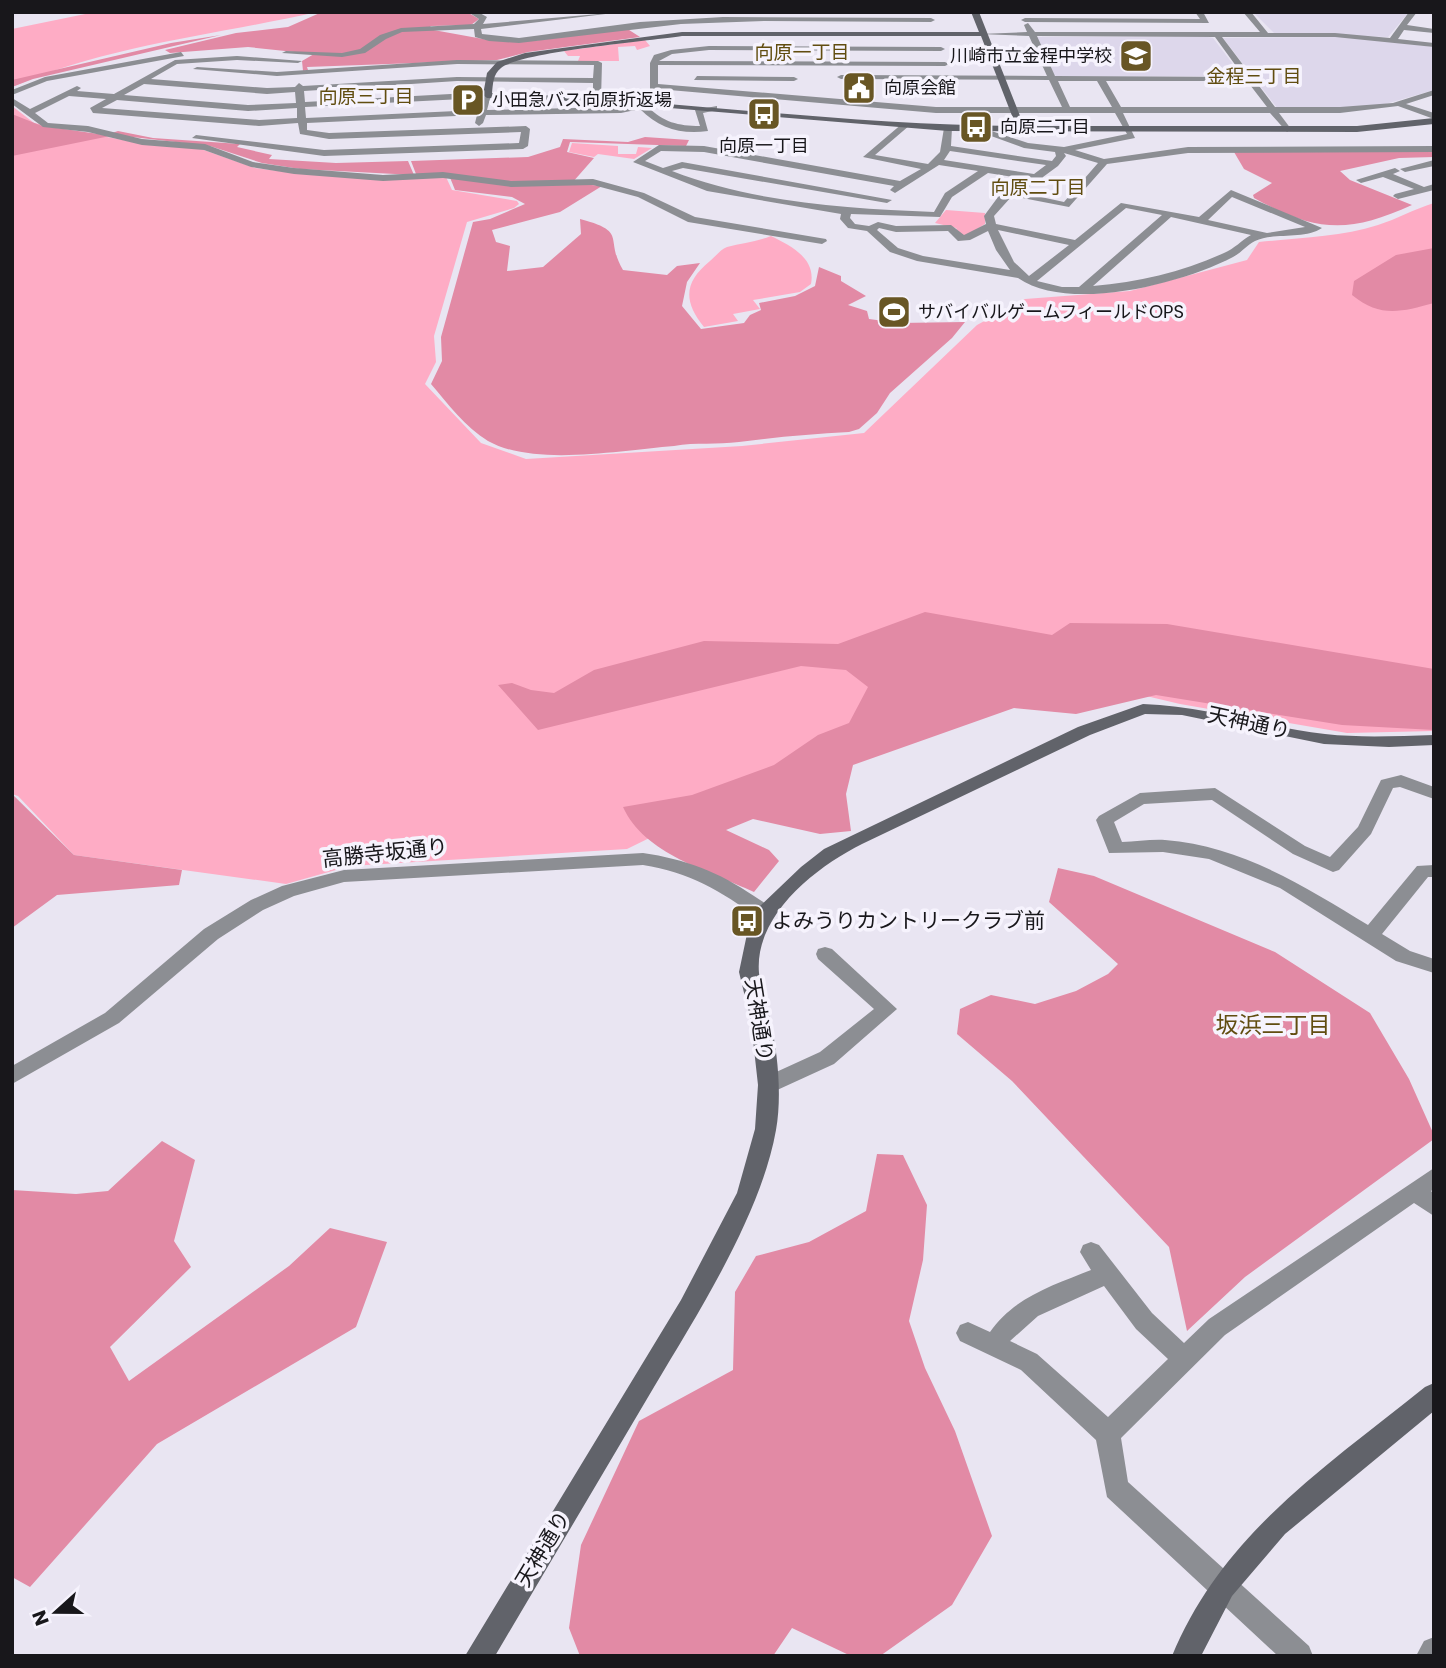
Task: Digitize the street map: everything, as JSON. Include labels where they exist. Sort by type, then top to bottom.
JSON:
[{"type":"street","points":[[472,12],[484,19],[477,26]]},
{"type":"street","points":[[12,93],[45,79],[165,55],[251,48],[309,55],[352,54],[401,30],[477,26],[618,12]]},
{"type":"street","points":[[779,12],[788,20],[790,35]]},
{"type":"street","points":[[808,20],[814,12]]},
{"type":"street","points":[[975,12],[1021,128]]},
{"type":"street","points":[[1154,12],[1170,35]]},
{"type":"street","points":[[1066,110],[1023,16],[1206,21],[1199,12]]},
{"type":"street","points":[[1247,12],[1266,35]]},
{"type":"street","points":[[1393,40],[1413,12]]},
{"type":"street","points":[[606,13],[625,26]]},
{"type":"street","points":[[477,26],[478,35],[487,39],[530,39],[625,26],[856,16],[930,16],[953,88]]},
{"type":"street","points":[[1402,27],[1434,31]]},
{"type":"street","points":[[478,129],[495,68],[504,62],[528,54],[682,34],[1335,35],[1434,46]]},
{"type":"street","points":[[1217,35],[1287,129]]},
{"type":"street","points":[[654,103],[654,63],[662,54],[694,48],[940,49]]},
{"type":"street","points":[[103,133],[116,128],[154,136],[208,138],[324,153],[523,146],[526,129],[329,136],[303,132],[299,74],[309,55]]},
{"type":"street","points":[[299,74],[237,58],[175,62],[93,110],[227,122],[302,122],[482,113],[621,110],[654,103]]},
{"type":"street","points":[[793,62],[796,96]]},
{"type":"street","points":[[141,81],[242,91],[299,74],[446,63],[598,63],[597,99]]},
{"type":"street","points":[[654,63],[945,64]]},
{"type":"street","points":[[835,120],[843,102],[838,63]]},
{"type":"street","points":[[27,113],[68,93],[113,66]]},
{"type":"street","points":[[166,66],[244,74],[597,80]]},
{"type":"street","points":[[841,77],[960,110],[1361,110],[1399,104],[1434,92]]},
{"type":"street","points":[[655,82],[843,102],[902,92],[949,77],[1249,79]]},
{"type":"street","points":[[1061,149],[1132,136],[1100,78]]},
{"type":"street","points":[[1150,78],[1156,89]]},
{"type":"street","points":[[1198,78],[1206,89]]},
{"type":"street","points":[[655,82],[794,79]]},
{"type":"street","points":[[68,93],[211,107],[486,95],[597,99],[948,128],[1382,128],[1434,121]]},
{"type":"street","points":[[956,99],[960,110]]},
{"type":"street","points":[[1163,99],[1169,110]]},
{"type":"street","points":[[12,100],[46,125],[142,142],[205,147],[251,164],[294,172],[383,178],[453,176],[511,184],[593,182],[641,195],[692,220],[822,241]]},
{"type":"street","points":[[1213,100],[1221,110]]},
{"type":"street","points":[[1399,104],[1434,116]]},
{"type":"street","points":[[642,106],[656,120],[686,130],[705,129],[698,112],[714,108]]},
{"type":"street","points":[[125,123],[139,114]]},
{"type":"street","points":[[906,125],[868,157],[928,167]]},
{"type":"street","points":[[878,213],[901,184],[939,162],[949,148],[948,128]]},
{"type":"street","points":[[973,128],[1027,146],[1061,149],[1104,162],[1188,150],[1434,149]]},
{"type":"street","points":[[901,184],[704,149],[659,148],[638,162],[698,187],[846,211],[937,215],[948,195],[987,169]]},
{"type":"street","points":[[949,148],[1055,164]]},
{"type":"street","points":[[1061,149],[1061,156],[1055,164],[1039,178],[1010,193],[991,209],[989,216],[1005,261],[1028,282],[1066,291],[1133,286],[1192,270],[1231,254],[1245,241],[1317,228],[1231,193],[1201,221]]},
{"type":"street","points":[[939,162],[1039,178]]},
{"type":"street","points":[[1010,193],[1066,205],[1104,162]]},
{"type":"street","points":[[1362,180],[1434,163]]},
{"type":"street","points":[[661,172],[682,165],[887,200]]},
{"type":"street","points":[[1406,168],[1434,174]]},
{"type":"street","points":[[1384,174],[1422,189]]},
{"type":"street","points":[[1398,196],[1434,187]]},
{"type":"street","points":[[1028,282],[1124,205],[1266,236]]},
{"type":"street","points":[[846,211],[845,219],[852,226],[870,229],[894,250],[921,259],[1018,275]]},
{"type":"street","points":[[1082,290],[1167,216],[1166,213]]},
{"type":"street","points":[[870,229],[878,225],[895,230],[935,225],[951,229],[958,238],[991,226],[1076,243]]},
{"type":"street","name":"天神通り","points":[[479,1656],[689,1307],[748,1194],[765,1129],[768,1085],[761,1022],[749,972],[756,934],[765,913],[830,853],[1124,714],[1161,708],[1324,739],[1389,742],[1434,740]]},
{"type":"street","points":[[1434,793],[1401,780],[1387,784],[1365,830],[1333,866],[1299,850],[1215,794],[1140,799],[1105,820],[1115,849],[1163,846],[1212,853],[1286,883],[1402,956],[1434,966]]},
{"type":"street","name":"高勝寺坂通り","points":[[12,1076],[111,1018],[234,918],[288,891],[322,881],[407,871],[643,859],[674,863],[714,877],[765,913]]},
{"type":"street","points":[[1370,935],[1423,870],[1434,871]]},
{"type":"street","points":[[768,1085],[828,1058],[887,1009],[825,954]]},
{"type":"street","points":[[1108,1434],[1217,1327],[1424,1184],[1434,1207]]},
{"type":"street","points":[[1091,1252],[1144,1321],[1184,1359]]},
{"type":"street","points":[[994,1345],[1004,1328],[1019,1314],[1040,1302],[1108,1274]]},
{"type":"street","points":[[968,1333],[1028,1362],[1048,1377],[1108,1434],[1116,1488],[1299,1656]]},
{"type":"street","points":[[1186,1656],[1223,1587],[1276,1525],[1434,1395]]},
{"type":"street","points":[[1430,1656],[1434,1651]]},
{"type":"shaded area","points":[[95,12],[317,12],[124,51],[86,61],[12,87],[12,29]]},
{"type":"shaded area","points":[[322,12],[467,12],[479,19],[471,25],[431,26],[428,29],[494,41],[532,41],[626,28],[640,37],[528,52],[497,60],[307,67],[308,70],[303,71],[302,61],[314,54],[248,47],[170,53],[165,50],[236,33],[288,27]]},
{"type":"shaded area","points":[[1253,12],[1409,12],[1388,37],[1274,33]]},
{"type":"shaded area","points":[[221,35],[33,79],[12,87],[12,80],[171,43]]},
{"type":"shaded area","name":"川崎市立金程中学校","points":[[1037,37],[1208,37],[1213,38],[1242,76],[1059,77],[1054,75]]},
{"type":"shaded area","points":[[1346,37],[1434,47],[1434,90],[1375,107],[1278,109],[1223,38]]},
{"type":"shaded area","points":[[645,40],[650,46],[637,50],[635,46],[618,47],[619,61],[578,61],[580,56],[568,56],[564,51]]},
{"type":"shaded area","points":[[12,106],[34,123],[149,145],[201,149],[255,168],[294,173],[446,177],[452,190],[517,201],[519,204],[514,208],[467,222],[434,336],[436,362],[425,384],[481,443],[526,459],[742,446],[864,433],[977,325],[1025,299],[1130,291],[1247,260],[1259,242],[1364,229],[1434,203],[1434,731],[1347,733],[1180,704],[1006,663],[627,849],[350,866],[286,884],[74,855],[18,796],[12,794]]},
{"type":"shaded area","points":[[12,114],[42,126],[106,135],[118,131],[153,138],[240,144],[237,147],[272,155],[269,159],[336,163],[408,161],[414,175],[300,169],[262,163],[210,146],[115,135],[12,156]]},
{"type":"shaded area","points":[[645,137],[689,140],[686,146],[570,142],[567,152],[594,158],[572,183],[602,186],[560,212],[492,230],[496,242],[510,246],[507,271],[543,267],[581,234],[580,219],[610,232],[623,270],[667,275],[677,266],[700,263],[687,282],[682,306],[701,329],[744,323],[750,315],[761,310],[759,303],[795,296],[815,286],[819,267],[841,276],[841,281],[866,296],[848,305],[867,311],[869,319],[899,323],[965,322],[952,338],[890,393],[877,413],[859,429],[849,432],[579,455],[529,453],[507,449],[488,441],[450,407],[431,384],[442,361],[441,337],[473,222],[490,219],[525,204],[512,197],[455,190],[449,175],[416,174],[411,161],[528,157],[560,147],[563,139],[628,142]]},
{"type":"shaded area","points":[[572,143],[618,146],[618,154],[636,154],[638,147],[652,148],[634,159],[598,154],[594,157],[569,152]]},
{"type":"shaded area","points":[[1434,151],[1434,157],[1399,158],[1340,171],[1350,180],[1412,205],[1369,221],[1332,225],[1296,218],[1254,198],[1253,195],[1272,183],[1244,169],[1234,152]]},
{"type":"shaded area","points":[[946,210],[985,213],[985,224],[966,236],[960,235],[956,228],[935,223]]},
{"type":"shaded area","points":[[771,236],[794,249],[806,260],[812,275],[811,284],[800,292],[753,300],[760,309],[733,314],[738,321],[704,327],[692,309],[690,300],[689,292],[695,277],[725,248]]},
{"type":"shaded area","points":[[1434,248],[1434,303],[1391,311],[1372,307],[1352,295],[1354,281],[1396,255]]},
{"type":"shaded area","points":[[925,612],[1052,635],[1070,623],[1167,624],[1434,669],[1434,730],[1342,725],[1156,695],[1076,714],[1014,708],[853,765],[846,794],[851,831],[820,834],[753,819],[726,830],[769,850],[779,861],[754,892],[662,849],[633,823],[623,807],[692,795],[774,765],[818,735],[849,723],[868,687],[846,670],[801,666],[538,730],[498,685],[512,683],[531,690],[554,693],[594,670],[704,641],[838,644]]},
{"type":"shaded area","points":[[12,794],[74,855],[182,870],[179,885],[57,895],[12,928]]},
{"type":"shaded area","points":[[1058,868],[1094,876],[1275,952],[1370,1013],[1409,1079],[1434,1135],[1434,1139],[1245,1277],[1187,1331],[1169,1247],[1012,1081],[957,1034],[960,1009],[991,995],[1035,1004],[1076,991],[1108,974],[1118,964],[1049,902]]},
{"type":"shaded area","points":[[162,1141],[195,1160],[174,1241],[191,1267],[110,1347],[129,1381],[289,1266],[330,1228],[387,1242],[356,1327],[157,1444],[30,1587],[12,1577],[12,1190],[76,1194],[108,1191]]},
{"type":"shaded area","points":[[877,1154],[903,1155],[927,1205],[923,1260],[909,1321],[925,1368],[955,1431],[992,1536],[952,1605],[880,1656],[851,1656],[792,1628],[773,1656],[580,1656],[569,1628],[581,1545],[639,1421],[733,1370],[735,1292],[756,1256],[809,1242],[866,1211]]},
{"type":"place","name":"川崎市立金程中学校","points":[[1136,56]]},
{"type":"place","name":"向原会館","points":[[859,88]]},
{"type":"place","name":"小田急バス向原折返場","points":[[468,100]]},
{"type":"place","name":"向原一丁目","points":[[764,114]]},
{"type":"place","name":"向原二丁目","points":[[976,127]]},
{"type":"place","name":"サバイバルゲームフィールドOPS","points":[[894,312]]},
{"type":"place","name":"よみうりカントリークラブ前","points":[[747,921]]},
{"type":"district","name":"向原一丁目","points":[[802,52]]},
{"type":"district","name":"金程三丁目","points":[[1254,76]]},
{"type":"district","name":"向原三丁目","points":[[366,96]]},
{"type":"district","name":"向原二丁目","points":[[1038,187]]},
{"type":"district","name":"坂浜三丁目","points":[[1273,1025]]}]
